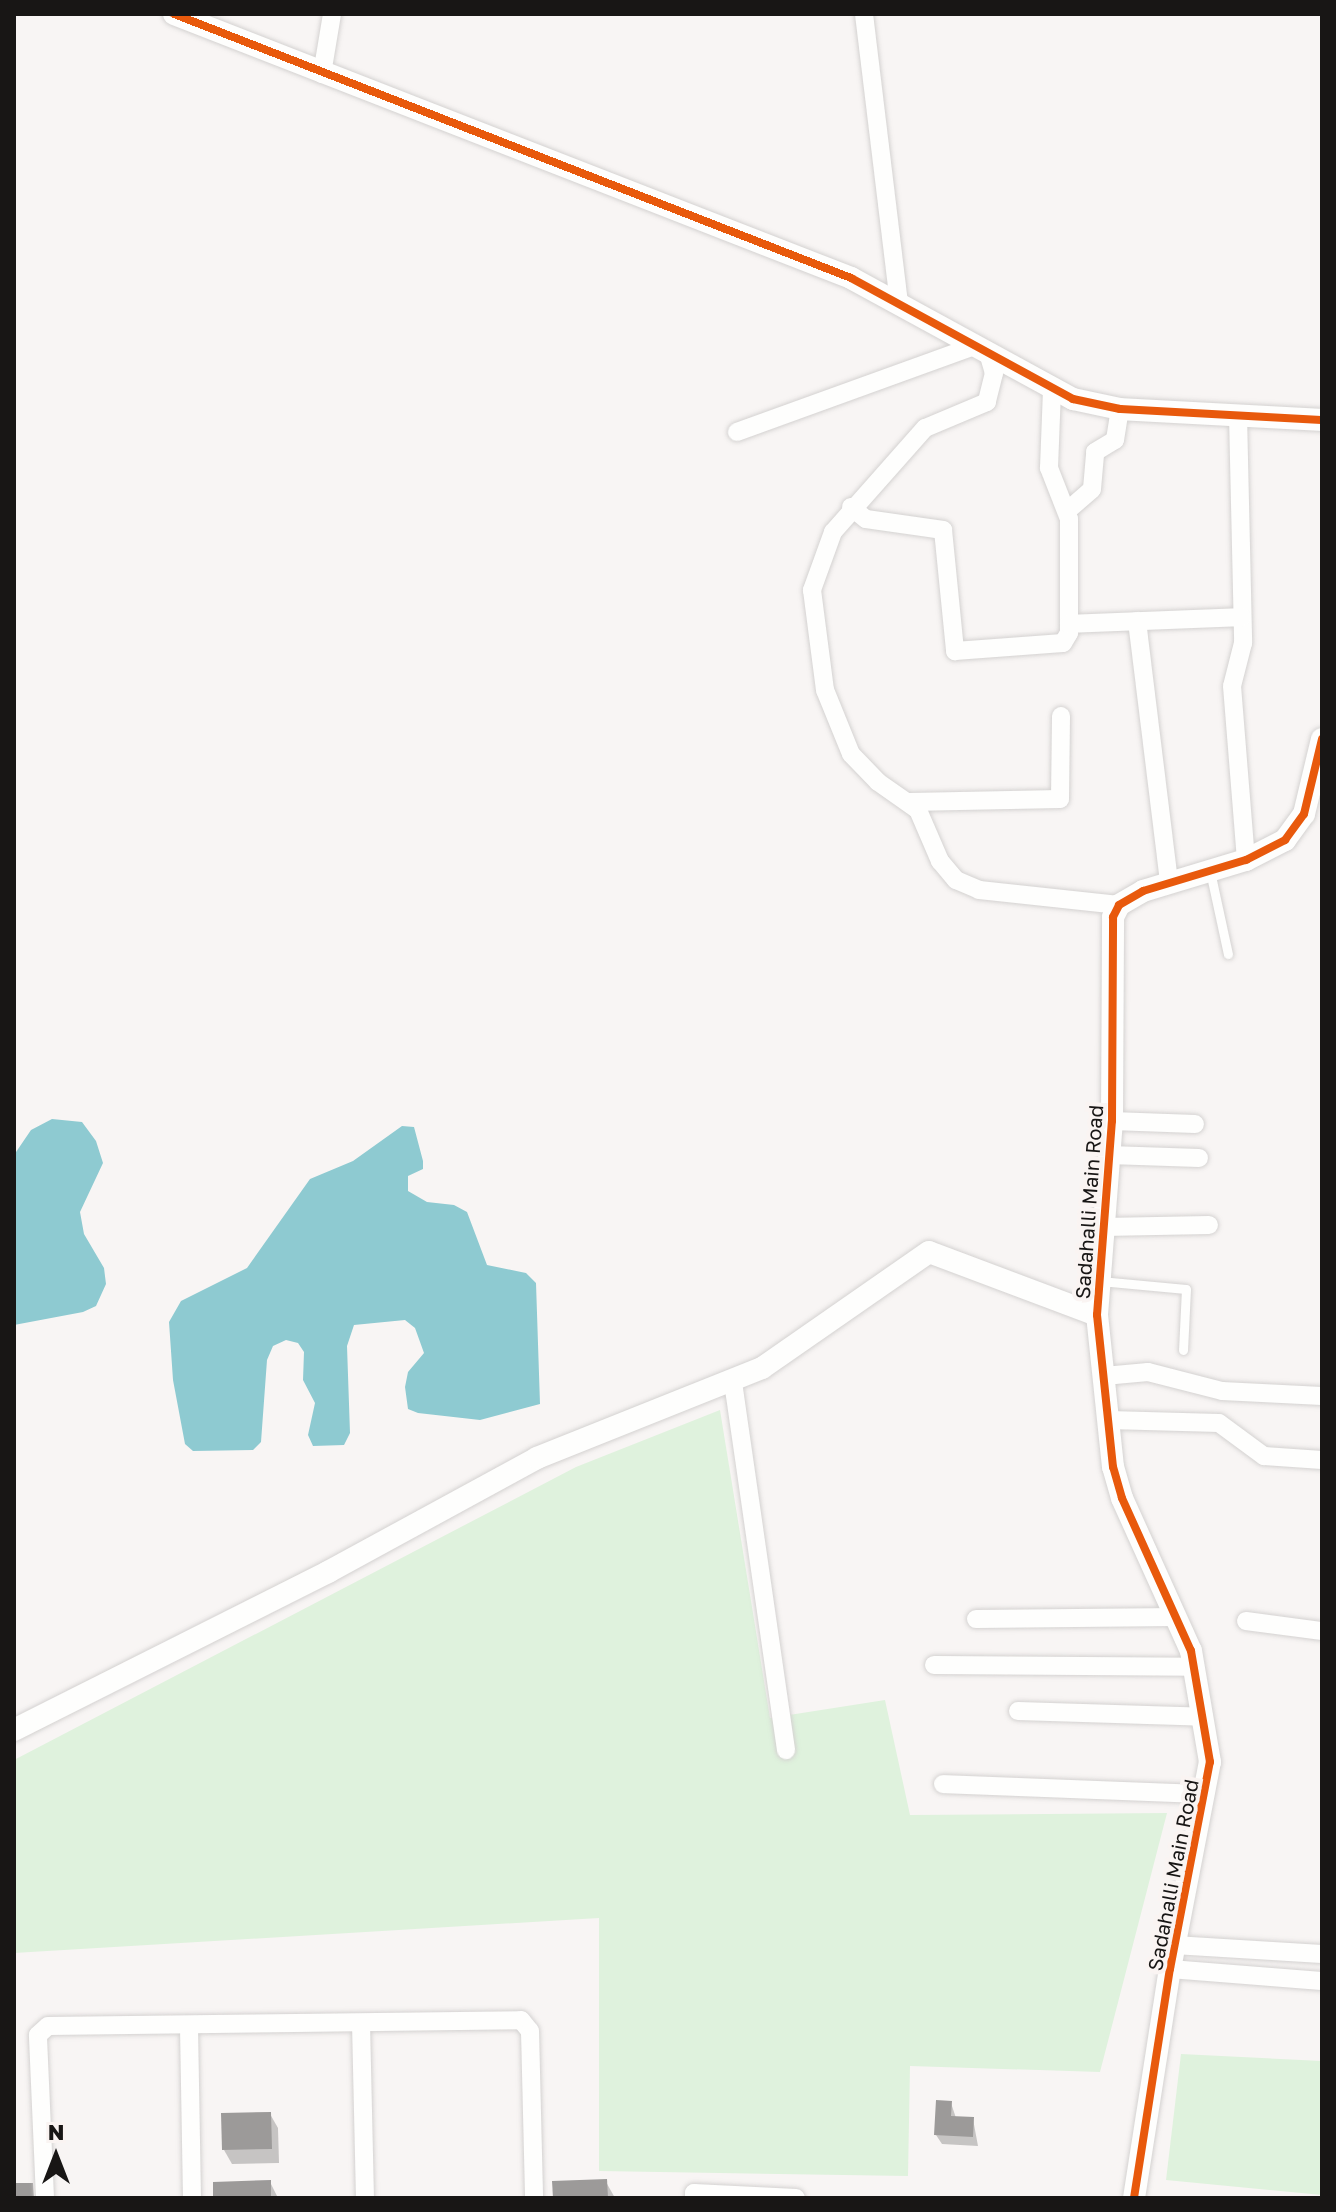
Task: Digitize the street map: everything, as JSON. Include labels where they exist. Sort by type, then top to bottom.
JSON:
[{"type":"street","points":[[174,14],[851,278],[1052,391],[1120,409],[1322,420]]},
{"type":"street","points":[[322,74],[332,14]]},
{"type":"street","points":[[864,14],[899,303]]},
{"type":"street","points":[[737,432],[982,351]]},
{"type":"street","points":[[982,351],[994,373],[987,402],[925,428],[851,507],[833,532],[813,583],[822,675],[846,746],[878,782],[910,802],[923,816],[940,861],[956,880],[979,890],[1119,905],[1169,883],[1246,860],[1285,840],[1315,803],[1322,739]]},
{"type":"street","points":[[851,507],[866,519],[943,530],[955,651],[1063,643],[1069,624],[1067,511],[1049,468],[1052,391]]},
{"type":"street","points":[[1067,511],[1092,489],[1095,452],[1115,440],[1120,409]]},
{"type":"street","points":[[1238,415],[1243,643],[1232,686],[1246,860]]},
{"type":"street","points":[[1069,624],[1242,617]]},
{"type":"street","points":[[1137,621],[1169,883]]},
{"type":"street","points":[[910,802],[1060,799],[1061,716]]},
{"type":"street","name":"Sadahalli Main Road","points":[[1119,905],[1111,931],[1112,1121],[1097,1315],[1116,1483],[1176,1617],[1194,1667],[1210,1749],[1205,1794],[1174,1945],[1134,2198]]},
{"type":"street","points":[[1112,1121],[1195,1124]]},
{"type":"street","points":[[1109,1155],[1199,1158]]},
{"type":"street","points":[[1104,1227],[1209,1225]]},
{"type":"street","points":[[14,1730],[328,1572],[537,1458],[762,1368],[929,1252],[1097,1315]]},
{"type":"street","points":[[1104,1376],[1148,1372],[1222,1391],[1322,1396]]},
{"type":"street","points":[[733,1382],[786,1750]]},
{"type":"street","points":[[1109,1420],[1219,1423],[1264,1456],[1322,1460]]},
{"type":"street","points":[[976,1619],[1176,1617]]},
{"type":"street","points":[[1246,1621],[1322,1631]]},
{"type":"street","points":[[934,1665],[1194,1667]]},
{"type":"street","points":[[1018,1711],[1204,1717]]},
{"type":"street","points":[[943,1784],[1205,1794]]},
{"type":"street","points":[[1174,1945],[1322,1954]]},
{"type":"street","points":[[1170,1969],[1322,1981]]},
{"type":"street","points":[[361,2023],[365,2198]]},
{"type":"street","points":[[45,2198],[41,2030],[361,2023],[528,2023],[534,2198]]},
{"type":"street","points":[[189,2027],[192,2198]]},
{"type":"street","points":[[694,2198],[694,2193],[796,2198]]},
{"type":"lane","points":[[1210,871],[1228,954]]},
{"type":"lane","points":[[1100,1281],[1186,1289],[1183,1350]]},
{"type":"green space","points":[[720,1410],[770,1718],[885,1700],[910,1815],[1167,1813],[1100,2072],[910,2066],[908,2176],[599,2171],[599,1918],[14,1953],[14,1760],[576,1467]]},
{"type":"green space","points":[[1181,2054],[1322,2061],[1322,2195],[1166,2180]]},
{"type":"water","points":[[52,1119],[82,1122],[96,1141],[103,1163],[80,1212],[84,1234],[104,1268],[106,1284],[96,1306],[83,1312],[14,1325],[14,1155],[31,1130]]},
{"type":"water","points":[[402,1126],[414,1127],[423,1161],[423,1169],[408,1176],[408,1191],[427,1202],[454,1205],[467,1212],[487,1265],[526,1273],[536,1283],[540,1404],[480,1420],[418,1413],[408,1409],[405,1387],[408,1372],[424,1353],[415,1328],[405,1320],[354,1325],[347,1346],[350,1433],[344,1445],[313,1446],[308,1435],[315,1403],[303,1380],[304,1352],[298,1343],[286,1340],[273,1346],[267,1360],[261,1442],[253,1450],[193,1451],[185,1444],[173,1380],[169,1322],[181,1301],[247,1268],[310,1179],[353,1161]]},
{"type":"building","points":[[936,2100],[952,2101],[951,2116],[974,2117],[973,2137],[934,2135]]},
{"type":"building","points":[[271,2112],[272,2149],[222,2150],[221,2113]]},
{"type":"building","points":[[607,2179],[608,2198],[553,2198],[552,2181]]},
{"type":"building","points":[[271,2180],[271,2198],[213,2198],[213,2182]]},
{"type":"building","points":[[14,2183],[33,2183],[34,2198],[14,2198]]},
{"type":"cycle path","points":[[174,14],[851,278],[1073,399],[1120,409],[1322,420]]},
{"type":"cycle path","points":[[1134,2198],[1170,1969],[1210,1762],[1191,1651],[1122,1498],[1113,1467],[1097,1315],[1112,1121],[1113,917],[1119,905],[1143,891],[1246,860],[1285,840],[1304,814],[1322,739]]}]
